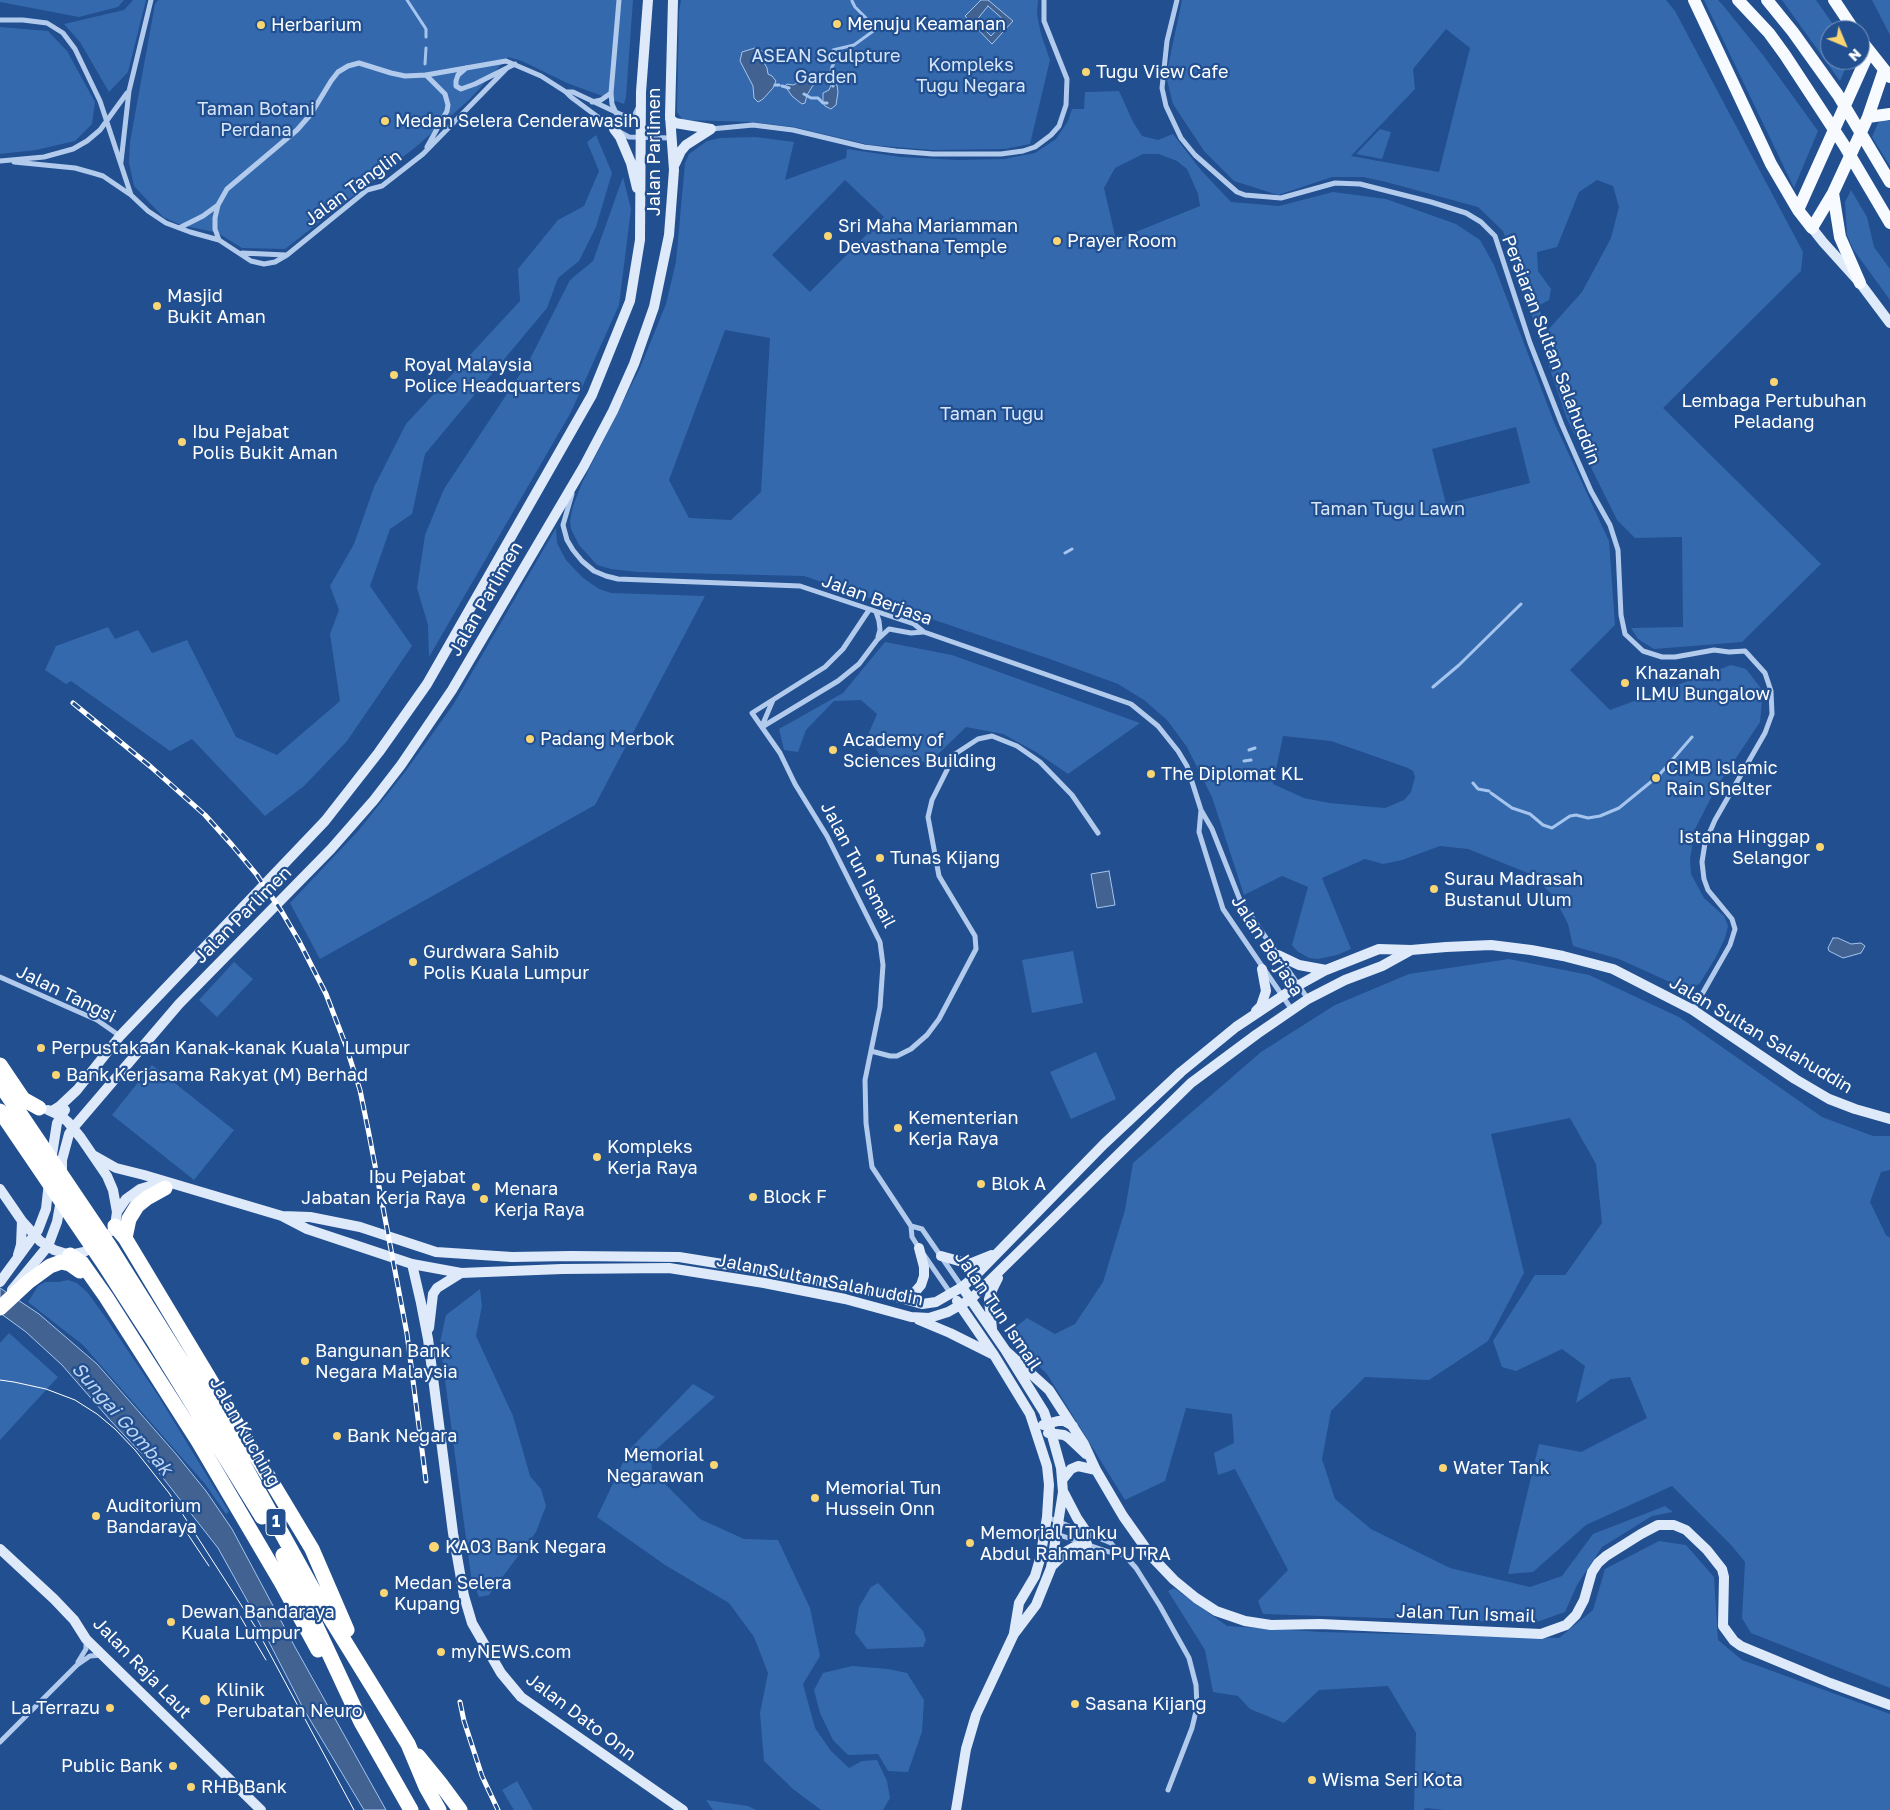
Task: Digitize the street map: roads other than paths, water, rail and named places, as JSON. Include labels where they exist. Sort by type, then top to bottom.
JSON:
[{"type":"highway","points":[[0,1065],[23,1099],[53,1114]]},
{"type":"highway","name":"Jalan Kuching","points":[[0,1084],[110,1247],[158,1336],[278,1545],[362,1722],[412,1810]]},
{"type":"highway","name":"Jalan Kuching","points":[[0,1111],[102,1262],[158,1336],[240,1458],[316,1595],[408,1744],[426,1787],[439,1810]]},
{"type":"highway","points":[[124,1238],[128,1218],[137,1206],[166,1188]]},
{"type":"highway","points":[[116,1219],[124,1238],[147,1277],[312,1549],[342,1620],[388,1712]]},
{"type":"highway","points":[[70,1254],[82,1263],[106,1297],[198,1441],[281,1582],[326,1664],[362,1722]]},
{"type":"highway","points":[[0,1308],[24,1280],[61,1262],[76,1267],[130,1336]]},
{"type":"highway","points":[[106,1297],[109,1283],[121,1273],[133,1273],[147,1277]]},
{"type":"highway","points":[[408,1744],[460,1810]]},
{"type":"main road","points":[[1694,0],[1771,164],[1798,210],[1812,228],[1833,193],[1887,73],[1870,53]]},
{"type":"main road","points":[[1738,0],[1769,33],[1785,55],[1844,145],[1890,223]]},
{"type":"main road","points":[[1767,0],[1793,32],[1838,96],[1890,182]]},
{"type":"main road","points":[[1834,0],[1847,20]]},
{"type":"main road","points":[[1798,210],[1860,70]]},
{"type":"main road","points":[[1866,121],[1890,114]]},
{"type":"main road","points":[[1833,193],[1840,236],[1860,283]]},
{"type":"street","points":[[121,165],[129,91],[151,0]]},
{"type":"street","points":[[616,113],[612,104],[611,93],[619,0]]},
{"type":"street","name":"Jalan Parlimen","points":[[0,1132],[11,1121],[24,1113],[53,1114],[77,1090],[120,1036],[325,821],[379,752],[427,684],[592,395],[630,302],[640,240],[641,92],[648,0]]},
{"type":"street","name":"Jalan Parlimen","points":[[51,1245],[60,1207],[62,1160],[71,1131],[179,1004],[331,850],[401,765],[452,690],[584,466],[616,404],[634,364],[654,307],[669,235],[674,170],[670,120],[673,0]]},
{"type":"street","points":[[670,120],[675,123],[711,129],[754,125],[793,130],[864,147],[896,151],[932,154],[1001,154],[1023,151],[1035,147],[1051,135],[1059,126],[1066,105],[1067,79],[1044,21],[1044,0]]},
{"type":"street","name":"Persiaran Sultan Salahuddin","points":[[1176,0],[1167,41],[1162,88],[1166,106],[1181,138],[1195,155],[1237,192],[1245,195],[1281,198],[1335,183],[1360,184],[1431,202],[1466,213],[1481,222],[1495,236],[1530,343],[1562,424],[1590,491],[1610,525],[1618,550],[1621,615],[1625,634],[1643,651],[1662,657],[1675,657],[1714,650],[1745,651],[1765,673],[1771,690],[1772,714],[1765,733],[1715,820],[1705,843],[1702,862],[1704,879],[1708,890],[1732,919],[1735,929],[1730,946],[1693,1010]]},
{"type":"street","name":"Jalan Tanglin","points":[[0,20],[47,23],[63,33],[75,48],[100,101],[131,195],[156,218],[179,228],[219,240],[251,261],[264,264],[275,262],[287,255],[367,190],[382,186],[423,154],[507,68]]},
{"type":"street","points":[[219,240],[214,223],[218,205],[227,190],[297,130],[311,114],[338,72],[348,66],[359,63],[405,76],[426,75],[506,60],[541,76],[566,92],[614,129],[629,137],[671,138]]},
{"type":"street","points":[[467,68],[458,75],[456,81],[456,86],[461,89],[515,64]]},
{"type":"street","name":"Jalan Tanglin","points":[[423,154],[448,105],[445,94],[426,75]]},
{"type":"street","points":[[2,161],[44,157],[73,149],[87,141],[108,122],[129,91]]},
{"type":"street","points":[[566,92],[573,92],[616,113],[631,117],[635,114],[641,92]]},
{"type":"street","points":[[592,102],[601,100],[611,93]]},
{"type":"street","points":[[614,129],[620,137],[631,163],[641,203]]},
{"type":"street","points":[[674,170],[675,161],[686,145],[711,129]]},
{"type":"street","points":[[2,161],[75,168],[108,179],[131,195]]},
{"type":"street","points":[[179,228],[203,216],[218,205]]},
{"type":"street","points":[[1812,228],[1860,283],[1890,323]]},
{"type":"street","points":[[241,253],[287,255]]},
{"type":"street","name":"Jalan Berjasa","points":[[584,466],[568,505],[563,524],[567,540],[573,550],[582,562],[594,571],[618,579],[800,586],[914,624],[924,632],[1131,704],[1158,726],[1178,751],[1192,779],[1201,810],[1212,829],[1240,900],[1308,999]]},
{"type":"street","name":"Jalan Tun Ismail","points":[[869,610],[843,649],[825,667],[752,713],[780,753],[795,784],[827,836],[880,942],[883,965],[880,1007],[865,1080],[866,1123],[872,1167],[912,1226],[912,1237],[919,1248],[994,1355],[1030,1414],[1047,1466],[1049,1485],[1045,1530]]},
{"type":"street","points":[[876,612],[880,630],[877,640]]},
{"type":"street","points":[[762,727],[838,681],[859,664],[885,631],[892,628],[911,633],[924,632]]},
{"type":"street","points":[[762,727],[773,700]]},
{"type":"street","points":[[871,1051],[897,1056],[911,1049],[928,1035],[939,1019],[976,949],[975,936],[939,876],[928,817],[932,800],[954,754],[978,738],[992,736],[1018,746],[1040,762],[1072,795],[1098,833]]},
{"type":"street","name":"Jalan Berjasa","points":[[1201,810],[1199,832],[1223,909],[1262,969],[1292,1010]]},
{"type":"street","name":"Jalan Sultan Salahuddin","points":[[282,1216],[310,1217],[360,1227],[436,1252],[512,1257],[679,1257],[766,1271],[885,1294],[922,1304],[936,1302],[962,1287],[1000,1252],[1104,1144],[1181,1072],[1248,1018],[1326,970],[1379,949],[1411,950],[1446,946],[1492,945],[1563,956],[1613,969],[1693,1010],[1794,1079],[1829,1099],[1890,1119]]},
{"type":"street","name":"Jalan Sultan Salahuddin","points":[[93,1155],[116,1168],[282,1216],[307,1229],[412,1264],[461,1273],[562,1268],[669,1268],[764,1283],[845,1299],[911,1317],[929,1318],[938,1316],[971,1299],[1004,1269],[1191,1083],[1308,999],[1345,980],[1382,966],[1411,950]]},
{"type":"street","points":[[1278,955],[1299,965],[1326,970]]},
{"type":"street","points":[[1248,1018],[1261,1006],[1266,991],[1262,969]]},
{"type":"street","name":"Jalan Tangsi","points":[[0,977],[97,1020],[120,1036]]},
{"type":"street","name":"Jalan Parlimen","points":[[82,1138],[83,1126],[93,1106]]},
{"type":"street","points":[[53,1114],[71,1131],[82,1138],[93,1155],[111,1186],[116,1219]]},
{"type":"street","points":[[0,1282],[37,1233],[46,1210],[49,1192],[53,1114]]},
{"type":"street","name":"Jalan Sultan Salahuddin","points":[[70,1254],[84,1252],[108,1236],[126,1199],[140,1189],[150,1186],[190,1190]]},
{"type":"street","points":[[0,1189],[22,1221],[51,1245],[70,1254]]},
{"type":"street","points":[[10,1269],[21,1245],[22,1221]]},
{"type":"street","name":"Jalan Tun Ismail","points":[[912,1226],[922,1229],[1036,1396],[1050,1428],[1063,1480],[1064,1492],[1058,1534]]},
{"type":"street","points":[[24,1280],[38,1257],[51,1245]]},
{"type":"street","points":[[885,1294],[906,1296],[914,1292],[920,1285],[924,1276],[924,1267],[919,1248]]},
{"type":"street","points":[[941,1256],[972,1263],[1000,1252]]},
{"type":"street","name":"Jalan Dato Onn","points":[[412,1264],[422,1303],[428,1339],[456,1551],[464,1596],[477,1632],[501,1673],[521,1697],[683,1810]]},
{"type":"street","points":[[992,1330],[989,1299],[992,1288],[1004,1269]]},
{"type":"street","name":"Jalan Dato Onn","points":[[428,1339],[433,1294],[437,1288],[461,1273]]},
{"type":"street","points":[[911,1317],[950,1333],[994,1355]]},
{"type":"street","name":"Jalan Tun Ismail","points":[[1006,1351],[1049,1390],[1084,1444],[1096,1470],[1136,1536],[1174,1580],[1216,1611],[1245,1621],[1271,1625],[1320,1624],[1541,1634],[1566,1625],[1576,1615],[1584,1600],[1592,1572],[1606,1556],[1641,1534],[1658,1525],[1666,1524],[1680,1526],[1707,1550],[1722,1569],[1724,1577],[1723,1626],[1734,1642],[1821,1679],[1890,1705]]},
{"type":"street","points":[[1036,1431],[1064,1422],[1073,1426]]},
{"type":"street","name":"Jalan Tun Ismail","points":[[1050,1428],[1070,1438],[1090,1458]]},
{"type":"street","points":[[1063,1480],[1072,1469],[1078,1466],[1096,1470]]},
{"type":"street","points":[[1064,1492],[1088,1539]]},
{"type":"street","points":[[1047,1517],[1060,1522],[1109,1552],[1118,1552]]},
{"type":"street","points":[[1014,1634],[1019,1603],[1036,1576],[1045,1530],[1111,1543],[1136,1568],[1189,1658],[1196,1685],[1197,1707],[1192,1728],[1168,1790]]},
{"type":"street","points":[[956,1810],[971,1730],[1014,1634],[1036,1605],[1051,1568],[1058,1534]]},
{"type":"street","points":[[1051,1568],[1068,1551],[1088,1539]]},
{"type":"street","name":"Jalan Raja Laut","points":[[0,1549],[54,1599],[74,1620],[86,1639],[261,1810]]},
{"type":"street","points":[[77,1665],[86,1649],[86,1639]]},
{"type":"street","points":[[0,1742],[77,1665],[90,1656],[100,1654],[103,1656]]},
{"type":"water","points":[[981,0],[988,0],[1013,21],[992,44],[965,16]],"holes":[[[988,6],[1005,21],[991,36],[976,21]]]},
{"type":"water","points":[[755,48],[760,49],[764,53],[763,61],[768,74],[776,81],[773,88],[758,102],[754,98],[753,86],[740,61],[742,52]]},
{"type":"water","points":[[812,77],[815,82],[807,95],[805,103],[802,104],[792,96],[785,86],[787,84],[793,85]]},
{"type":"water","points":[[832,83],[837,85],[838,92],[836,105],[831,109],[823,103],[823,93],[829,90]]},
{"type":"water","points":[[1109,871],[1115,905],[1097,908],[1091,874]]},
{"type":"water","points":[[1833,938],[1838,938],[1851,944],[1861,943],[1865,946],[1861,953],[1843,958],[1829,951],[1828,948]]},
{"type":"water","name":"Sungai Gombak","points":[[0,1288],[39,1314],[97,1364],[206,1491],[232,1529],[386,1810],[364,1810],[303,1708],[218,1548],[156,1469],[62,1365],[26,1332],[0,1313]]},
{"type":"waterway","points":[[407,0],[426,29],[426,37]]},
{"type":"waterway","points":[[852,1],[855,7],[876,28]]},
{"type":"waterway","points":[[831,71],[834,63],[831,58],[833,50],[854,45],[876,29]]},
{"type":"waterway","points":[[425,64],[426,48]]},
{"type":"waterway","points":[[831,75],[834,79],[833,86]]},
{"type":"waterway","points":[[782,86],[789,88]]},
{"type":"waterway","points":[[804,94],[827,103]]},
{"type":"waterway","points":[[1065,553],[1072,549]]},
{"type":"waterway","points":[[1433,687],[1459,665],[1521,604]]},
{"type":"waterway","points":[[1491,793],[1512,808],[1530,814],[1543,825],[1552,828],[1570,816],[1576,815],[1588,818],[1600,816],[1619,808],[1652,781],[1658,781],[1660,774],[1692,737]]},
{"type":"waterway","points":[[1249,750],[1255,748]]},
{"type":"waterway","points":[[1244,761],[1251,760]]},
{"type":"waterway","points":[[1473,783],[1478,789],[1489,791]]},
{"type":"tram line","points":[[0,1380],[46,1389],[75,1400],[97,1414],[135,1450],[169,1493],[256,1628],[354,1810]]},
{"type":"tram line","points":[[185,1530],[209,1566]]},
{"type":"tram line","points":[[234,1606],[266,1660]]},
{"type":"railway","points":[[73,703],[151,767],[205,815],[232,845],[257,875],[282,912],[326,994],[360,1090],[407,1334],[426,1481]]},
{"type":"railway","points":[[460,1702],[464,1721],[482,1776],[498,1810]]},
{"type":"place","name":"Menuju Keamanan","points":[[837,24]]},
{"type":"place","name":"Herbarium","points":[[261,25]]},
{"type":"place","name":"Tugu View Cafe","points":[[1086,72]]},
{"type":"place","name":"Medan Selera Cenderawasih","points":[[385,121]]},
{"type":"place","name":"Sri Maha Mariamman Devasthana Temple","points":[[828,236]]},
{"type":"place","name":"Prayer Room","points":[[1057,241]]},
{"type":"place","name":"Masjid Bukit Aman","points":[[157,306]]},
{"type":"place","name":"Royal Malaysia Police Headquarters","points":[[394,375]]},
{"type":"place","name":"Lembaga Pertubuhan Peladang","points":[[1774,382]]},
{"type":"place","name":"Ibu Pejabat Polis Bukit Aman","points":[[182,442]]},
{"type":"place","name":"Khazanah ILMU Bungalow","points":[[1625,683]]},
{"type":"place","name":"Padang Merbok","points":[[530,739]]},
{"type":"place","name":"Academy of Sciences Building","points":[[833,750]]},
{"type":"place","name":"The Diplomat KL","points":[[1151,774]]},
{"type":"place","name":"CIMB Islamic Rain Shelter","points":[[1656,778]]},
{"type":"place","name":"Istana Hinggap Selangor","points":[[1820,847]]},
{"type":"place","name":"Tunas Kijang","points":[[880,858]]},
{"type":"place","name":"Surau Madrasah Bustanul Ulum","points":[[1434,889]]},
{"type":"place","name":"Gurdwara Sahib Polis Kuala Lumpur","points":[[413,962]]},
{"type":"place","name":"Perpustakaan Kanak-kanak Kuala Lumpur","points":[[41,1048]]},
{"type":"place","name":"Bank Kerjasama Rakyat (M) Berhad","points":[[56,1075]]},
{"type":"place","name":"Kementerian Kerja Raya","points":[[898,1128]]},
{"type":"place","name":"Kompleks Kerja Raya","points":[[597,1157]]},
{"type":"place","name":"Blok A","points":[[981,1184]]},
{"type":"place","name":"Ibu Pejabat Jabatan Kerja Raya","points":[[476,1187]]},
{"type":"place","name":"Block F","points":[[753,1197]]},
{"type":"place","name":"Menara Kerja Raya","points":[[484,1199]]},
{"type":"place","name":"Bangunan Bank Negara Malaysia","points":[[305,1361]]},
{"type":"place","name":"Bank Negara","points":[[337,1436]]},
{"type":"place","name":"Memorial Negarawan","points":[[714,1465]]},
{"type":"place","name":"Water Tank","points":[[1443,1468]]},
{"type":"place","name":"Memorial Tun Hussein Onn","points":[[815,1498]]},
{"type":"place","name":"Auditorium Bandaraya","points":[[96,1516]]},
{"type":"place","name":"Memorial Tunku Abdul Rahman PUTRA","points":[[970,1543]]},
{"type":"place","name":"KA03 Bank Negara","points":[[434,1547]]},
{"type":"place","name":"Medan Selera Kupang","points":[[384,1593]]},
{"type":"place","name":"Dewan Bandaraya Kuala Lumpur","points":[[171,1622]]},
{"type":"place","name":"myNEWS.com","points":[[441,1652]]},
{"type":"place","name":"Klinik Perubatan Neuro","points":[[205,1700]]},
{"type":"place","name":"Sasana Kijang","points":[[1075,1704]]},
{"type":"place","name":"La Terrazu","points":[[110,1708]]},
{"type":"place","name":"Public Bank","points":[[173,1766]]},
{"type":"place","name":"Wisma Seri Kota","points":[[1312,1780]]},
{"type":"place","name":"RHB Bank","points":[[191,1787]]},
{"type":"park label","name":"ASEAN Sculpture Garden","points":[[826,66]]},
{"type":"park label","name":"Kompleks Tugu Negara","points":[[971,75]]},
{"type":"park label","name":"Taman Botani Perdana","points":[[256,119]]},
{"type":"park label","name":"Taman Tugu","points":[[992,414]]},
{"type":"park label","name":"Taman Tugu Lawn","points":[[1388,509]]}]
